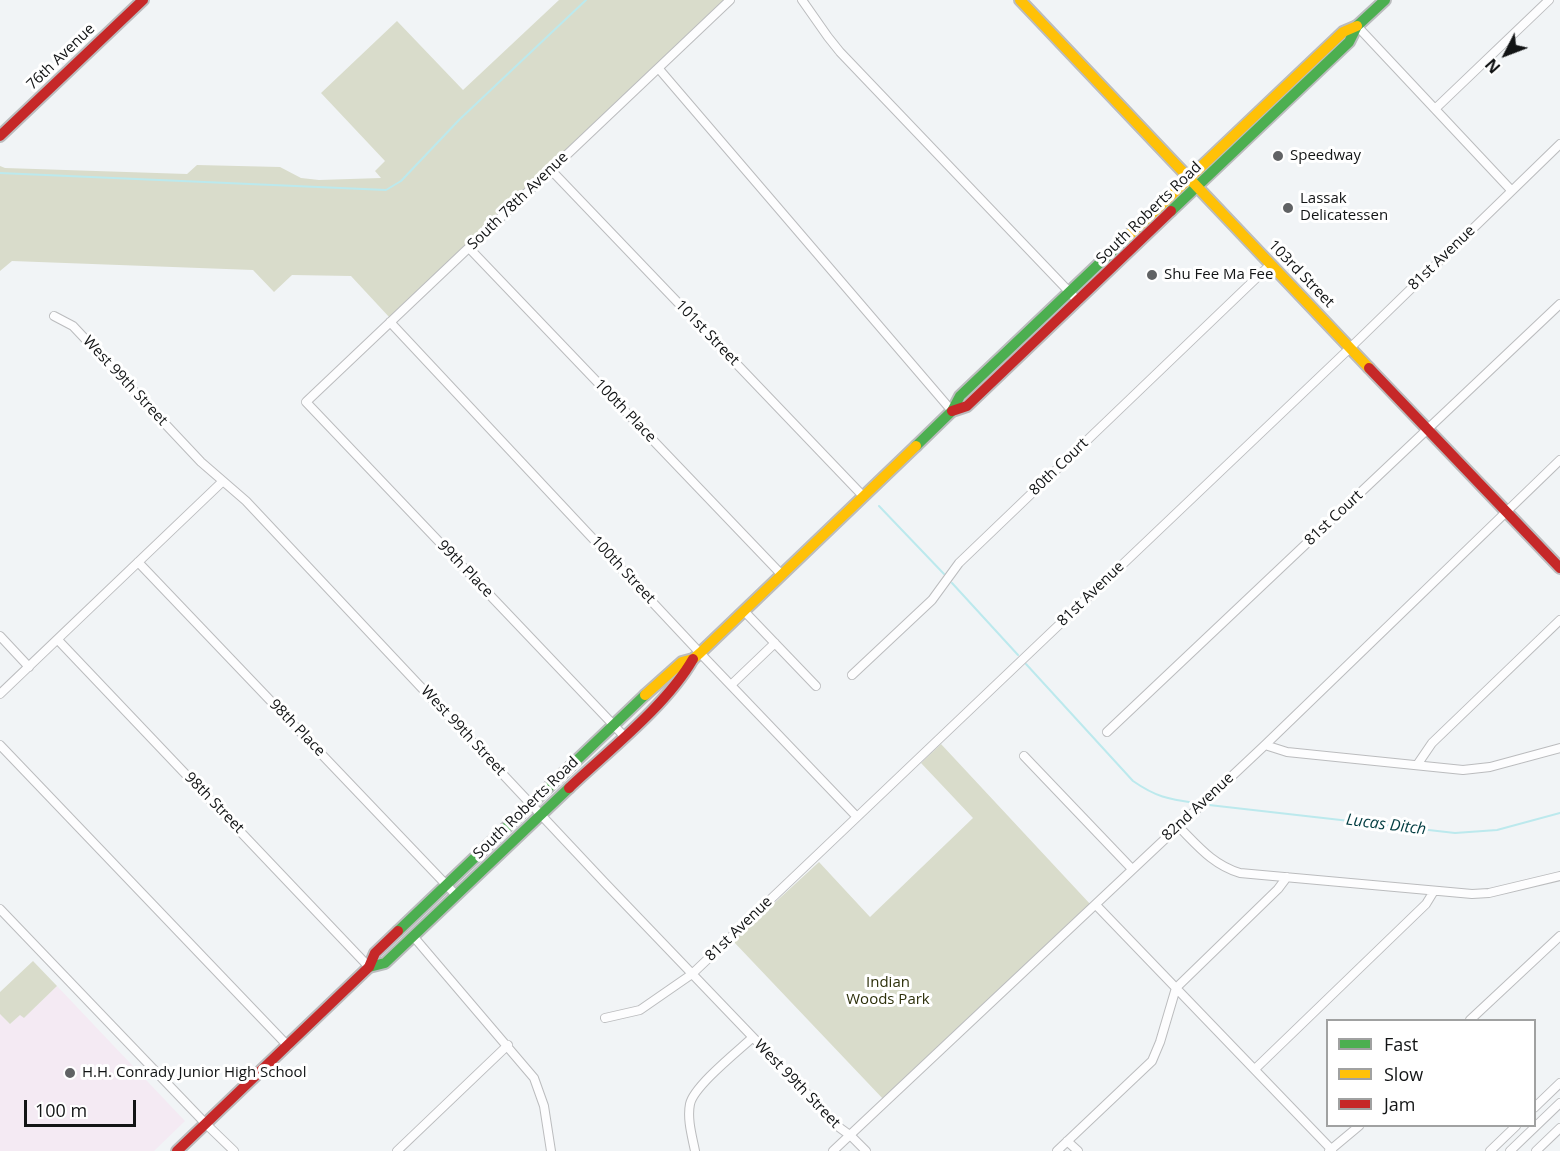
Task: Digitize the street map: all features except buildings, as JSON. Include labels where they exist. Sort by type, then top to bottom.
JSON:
[{"type":"street","name":"76th Avenue","points":[[0,136],[143,0]]},
{"type":"street","name":"South 78th Avenue","points":[[306,402],[730,0]]},
{"type":"street","points":[[802,0],[840,52],[1078,301]]},
{"type":"street","name":"103rd Street","points":[[1020,0],[1560,568]]},
{"type":"street","name":"South Roberts Road","points":[[952,411],[967,406],[1198,188],[1349,42],[1357,26],[1384,0]]},
{"type":"street","points":[[1435,109],[1549,0]]},
{"type":"street","points":[[1357,26],[1511,190]]},
{"type":"street","name":"South Roberts Road","points":[[369,967],[385,963],[624,736],[687,671],[697,656],[952,411],[960,396],[1343,32],[1357,26]]},
{"type":"street","points":[[659,69],[952,411]]},
{"type":"street","name":"81st Avenue","points":[[605,1018],[640,1010],[692,974],[1350,348],[1560,144]]},
{"type":"street","name":"101st Street","points":[[550,169],[863,496]]},
{"type":"street","name":"100th Place","points":[[469,248],[781,574]]},
{"type":"street","name":"80th Court","points":[[852,675],[932,600],[959,563],[1271,264]]},
{"type":"street","name":"81st Court","points":[[1107,732],[1560,304]]},
{"type":"street","name":"West 99th Street","points":[[54,316],[73,326],[201,462],[246,501],[752,1038],[840,1128],[866,1151]]},
{"type":"street","name":"100th Street","points":[[390,321],[697,656],[731,685],[857,817]]},
{"type":"street","name":"99th Place","points":[[306,402],[624,736]]},
{"type":"street","name":"82nd Avenue","points":[[833,1151],[1265,745],[1560,460]]},
{"type":"street","points":[[0,694],[222,482]]},
{"type":"street","name":"98th Place","points":[[138,562],[456,895]]},
{"type":"street","points":[[744,611],[816,686]]},
{"type":"street","points":[[1417,765],[1432,743],[1560,620]]},
{"type":"street","points":[[0,636],[29,667]]},
{"type":"street","name":"98th Street","points":[[58,640],[369,967]]},
{"type":"street","points":[[731,685],[775,643]]},
{"type":"street","name":"South Roberts Road","points":[[177,1151],[369,967],[375,953],[613,725],[682,662],[697,656]]},
{"type":"street","points":[[0,745],[288,1046]]},
{"type":"street","points":[[1265,745],[1287,752],[1456,770],[1476,769],[1560,748]]},
{"type":"street","points":[[1024,756],[1132,869]]},
{"type":"street","points":[[1179,826],[1208,858],[1224,868],[1240,873],[1488,894],[1560,876]]},
{"type":"street","points":[[1056,1151],[1152,1061],[1176,987],[1278,889],[1287,877]]},
{"type":"street","points":[[1255,1069],[1426,904],[1434,891]]},
{"type":"street","points":[[1096,905],[1330,1150],[1357,1127]]},
{"type":"street","points":[[0,909],[234,1151]]},
{"type":"street","points":[[413,936],[529,1071],[540,1091],[551,1151]]},
{"type":"street","points":[[1471,1019],[1560,936]]},
{"type":"street","points":[[695,1151],[690,1126],[690,1104],[693,1097],[701,1086],[752,1038]]},
{"type":"street","points":[[397,1151],[508,1046]]},
{"type":"street","points":[[1536,1106],[1560,1083]]},
{"type":"street","points":[[1536,1126],[1560,1103]]},
{"type":"street","points":[[1490,1151],[1514,1127]]},
{"type":"street","points":[[1510,1151],[1535,1127]]},
{"type":"street","points":[[1536,1151],[1560,1128]]},
{"type":"street","points":[[1067,1141],[1078,1151]]},
{"type":"shaded area","name":"H.H. Conrady Junior High School","points":[[57,986],[185,1121],[154,1151],[0,1151],[0,1014],[10,1024],[20,1014],[24,1018]]},
{"type":"green space","points":[[559,0],[725,0],[390,318],[351,276],[292,275],[274,292],[253,270],[12,261],[0,271],[0,166],[187,174],[197,165],[280,167],[301,178],[319,180],[381,178],[375,171],[385,161],[321,93],[397,21],[463,90]]},
{"type":"green space","name":"Indian Woods Park","points":[[941,744],[1091,905],[885,1101],[733,941],[819,862],[870,917],[973,818],[921,763]]},
{"type":"green space","points":[[33,961],[57,986],[24,1018],[20,1015],[10,1024],[0,1014],[0,992]]},
{"type":"waterway","points":[[0,173],[386,190],[401,181],[459,120],[586,0]]},
{"type":"waterway","name":"Lucas Ditch","points":[[879,506],[944,574]]},
{"type":"waterway","name":"Lucas Ditch","points":[[952,583],[1018,655]]},
{"type":"waterway","name":"Lucas Ditch","points":[[1026,664],[1133,781],[1163,796],[1195,803]]},
{"type":"waterway","name":"Lucas Ditch","points":[[1209,805],[1455,833],[1497,830],[1560,813]]},
{"type":"traffic: fast","points":[[1171,211],[1349,42],[1357,26],[1385,0]]},
{"type":"traffic: fast","points":[[916,446],[952,411],[960,396],[1126,238]]},
{"type":"traffic: fast","points":[[398,931],[645,695]]},
{"type":"traffic: fast","points":[[369,967],[385,963],[569,788]]},
{"type":"traffic: slow","points":[[1020,0],[1369,368]]},
{"type":"traffic: slow","points":[[1126,238],[1343,32],[1357,26]]},
{"type":"traffic: slow","points":[[645,695],[682,662],[693,659],[700,653],[916,446]]},
{"type":"traffic: jam","points":[[0,136],[143,0]]},
{"type":"traffic: jam","points":[[952,411],[967,406],[1171,211]]},
{"type":"traffic: jam","points":[[1369,368],[1560,568]]},
{"type":"traffic: jam","points":[[569,788],[668,694],[693,659]]},
{"type":"traffic: jam","points":[[177,1151],[369,967],[375,953],[398,931]]},
{"type":"place","name":"Speedway","points":[[1278,156]]},
{"type":"place","name":"Lassak Delicatessen","points":[[1288,208]]},
{"type":"place","name":"Shu Fee Ma Fee","points":[[1152,275]]},
{"type":"place","name":"H.H. Conrady Junior High School","points":[[70,1073]]}]
